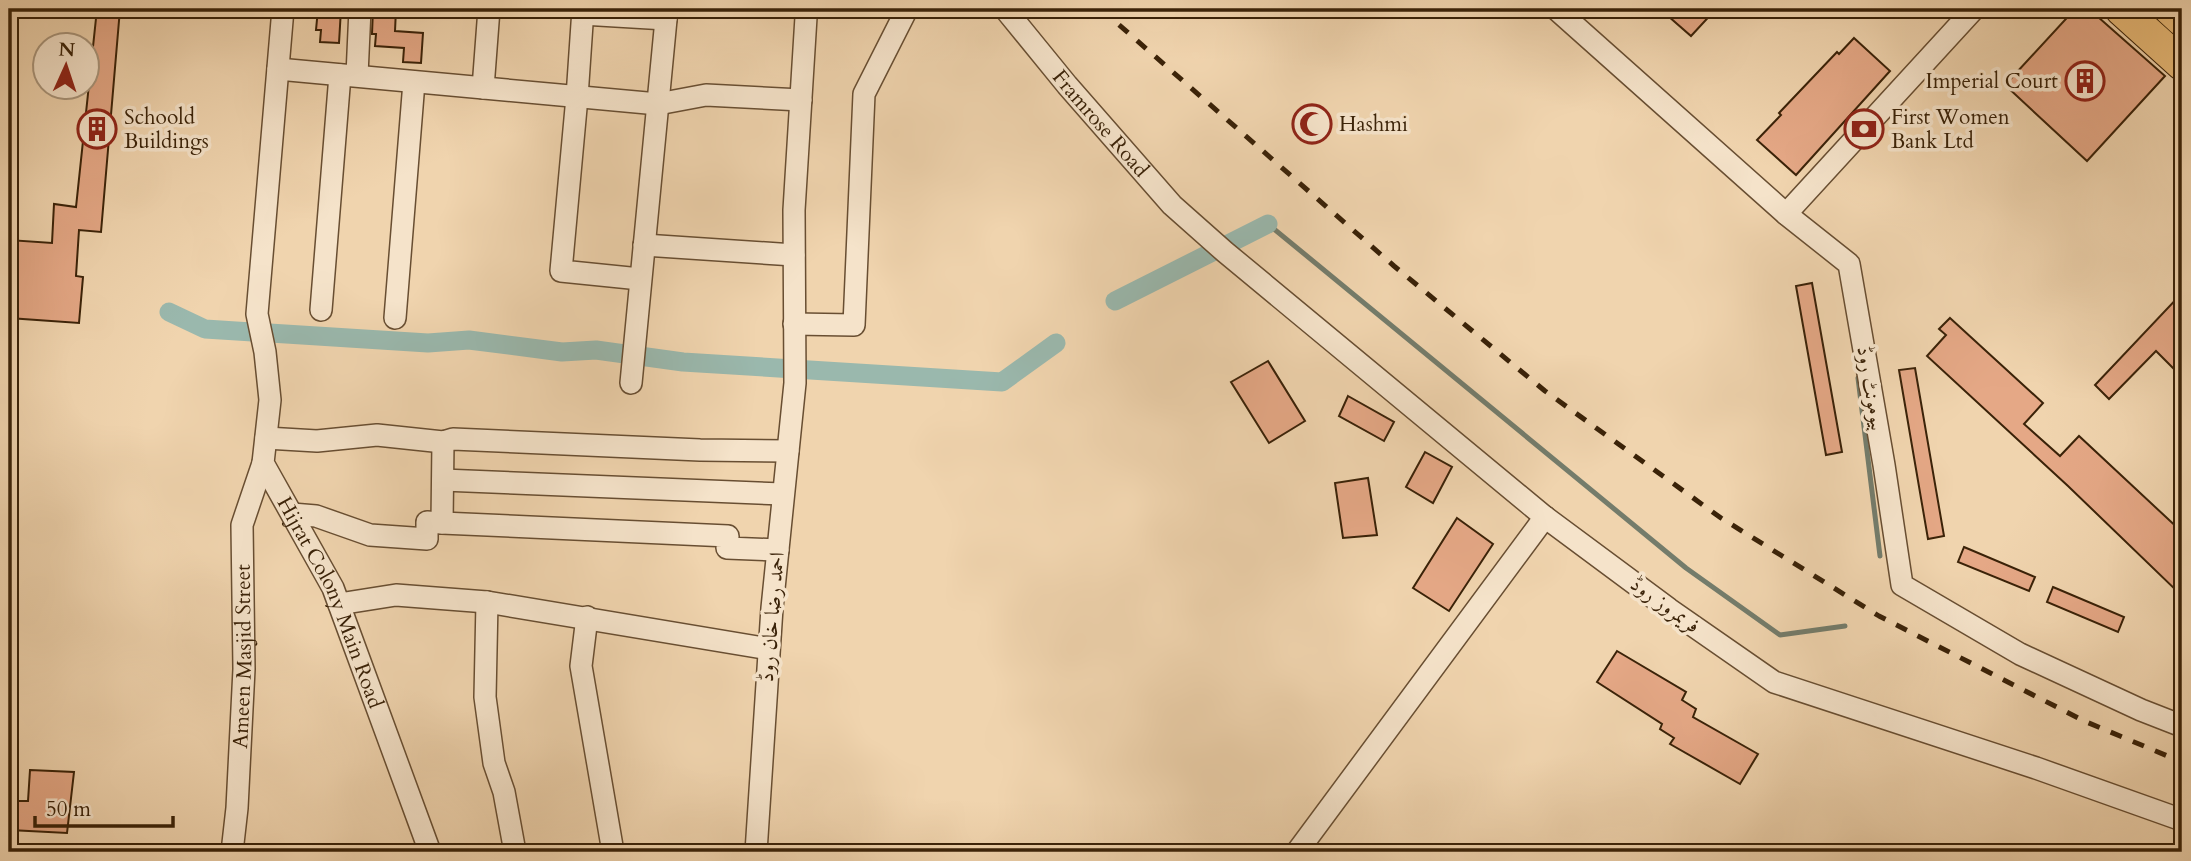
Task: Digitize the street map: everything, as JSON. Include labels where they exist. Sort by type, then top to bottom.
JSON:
[{"type":"main road","points":[[2121,9],[2182,64]]},
{"type":"main road","points":[[2170,9],[2182,20]]},
{"type":"street","points":[[263,463],[270,400],[265,352],[257,314],[283,9]]},
{"type":"street","points":[[321,310],[348,75],[360,9]]},
{"type":"street","points":[[483,88],[489,9]]},
{"type":"street","name":"احمد رضا خان روڈ","points":[[756,852],[769,649],[794,383],[794,210],[806,17],[804,9]]},
{"type":"street","points":[[794,324],[854,324],[864,94],[907,9]]},
{"type":"street","name":"Framrose Road","points":[[1004,9],[1172,205],[1225,252]]},
{"type":"street","name":"بیومونٹ روڈ","points":[[1556,9],[1786,214],[1849,264],[1902,585],[2020,654],[2182,726]]},
{"type":"street","points":[[1786,214],[1974,9]]},
{"type":"street","points":[[631,383],[666,14],[582,12],[561,271],[640,279]]},
{"type":"street","points":[[278,69],[658,104],[706,95],[801,100]]},
{"type":"street","points":[[395,318],[414,82]]},
{"type":"street","points":[[643,245],[794,255]]},
{"type":"street","name":"فریمروز روڈ","points":[[1225,252],[1270,292],[1545,517],[1669,609],[1774,682],[2036,768],[2182,820]]},
{"type":"street","points":[[266,438],[317,441],[377,435],[443,442],[453,439],[700,450],[788,451]]},
{"type":"street","points":[[442,523],[443,442]]},
{"type":"street","name":"Hijrat Colony Main Road","points":[[263,463],[333,588],[430,852]]},
{"type":"street","name":"Ameen Masjid Street","points":[[232,852],[244,669],[242,525],[263,463]]},
{"type":"street","points":[[443,480],[783,494]]},
{"type":"street","points":[[292,514],[316,516],[370,535],[403,538],[427,539],[427,522],[728,536],[727,548],[778,550]]},
{"type":"street","points":[[1297,852],[1545,517]]},
{"type":"street","points":[[339,604],[396,595],[487,602],[769,649]]},
{"type":"street","points":[[487,602],[485,696],[494,763],[504,792],[515,852]]},
{"type":"street","points":[[587,617],[581,666],[613,852]]},
{"type":"building","points":[[97,9],[120,9],[101,232],[79,230],[76,276],[83,277],[79,323],[9,318],[9,240],[52,243],[54,204],[76,207],[87,102],[102,102],[102,32],[95,32]]},
{"type":"building","points":[[318,9],[341,9],[339,43],[320,42],[321,30],[316,30]]},
{"type":"building","points":[[373,9],[396,9],[395,31],[423,33],[421,63],[403,62],[404,48],[375,46],[376,34],[372,34]]},
{"type":"building","points":[[1660,9],[1716,9],[1691,36]]},
{"type":"building","name":"Imperial Court","points":[[2075,9],[2089,9],[2165,76],[2087,161],[2005,85]]},
{"type":"building","points":[[1854,38],[1890,71],[1796,175],[1757,140],[1837,52],[1839,54]]},
{"type":"building","points":[[1812,283],[1842,452],[1826,455],[1796,286]]},
{"type":"building","points":[[2182,293],[2182,377],[2156,351],[2109,399],[2095,385]]},
{"type":"building","points":[[1950,318],[2043,403],[2024,424],[2060,456],[2079,436],[2182,532],[2182,596],[1927,356],[1946,335],[1939,329]]},
{"type":"building","points":[[1268,361],[1305,421],[1269,443],[1231,382]]},
{"type":"building","points":[[1915,368],[1944,536],[1928,539],[1899,370]]},
{"type":"building","points":[[1348,396],[1394,422],[1384,441],[1339,416]]},
{"type":"building","points":[[1425,452],[1452,467],[1433,503],[1406,487]]},
{"type":"building","points":[[1368,478],[1377,535],[1343,538],[1335,483]]},
{"type":"building","points":[[1457,518],[1493,544],[1449,611],[1413,588]]},
{"type":"building","points":[[1964,547],[2035,577],[2029,591],[1958,562]]},
{"type":"building","points":[[2053,587],[2124,617],[2118,632],[2047,602]]},
{"type":"building","points":[[1617,651],[1686,692],[1682,700],[1696,709],[1693,717],[1758,754],[1740,784],[1670,744],[1674,738],[1660,729],[1662,724],[1597,682]]},
{"type":"building","points":[[30,770],[74,772],[67,833],[10,830],[10,801],[28,801]]},
{"type":"waterway","points":[[1268,224],[1686,568],[1780,635],[1845,626]]},
{"type":"waterway","points":[[1115,301],[1268,224]]},
{"type":"waterway","points":[[169,312],[205,329],[428,343],[469,340],[562,352],[596,350],[683,362],[1002,382],[1056,343]]},
{"type":"waterway","points":[[1858,378],[1880,556]]},
{"type":"railway","points":[[1101,9],[1394,266],[1545,391],[1721,518],[1879,616],[2084,721],[2182,762]]},
{"type":"place","name":"Imperial Court","points":[[2085,81]]},
{"type":"place","name":"Hashmi","points":[[1312,124]]},
{"type":"place","name":"Schoold Buildings","points":[[97,129]]},
{"type":"place","name":"First Women Bank Ltd","points":[[1864,129]]}]
